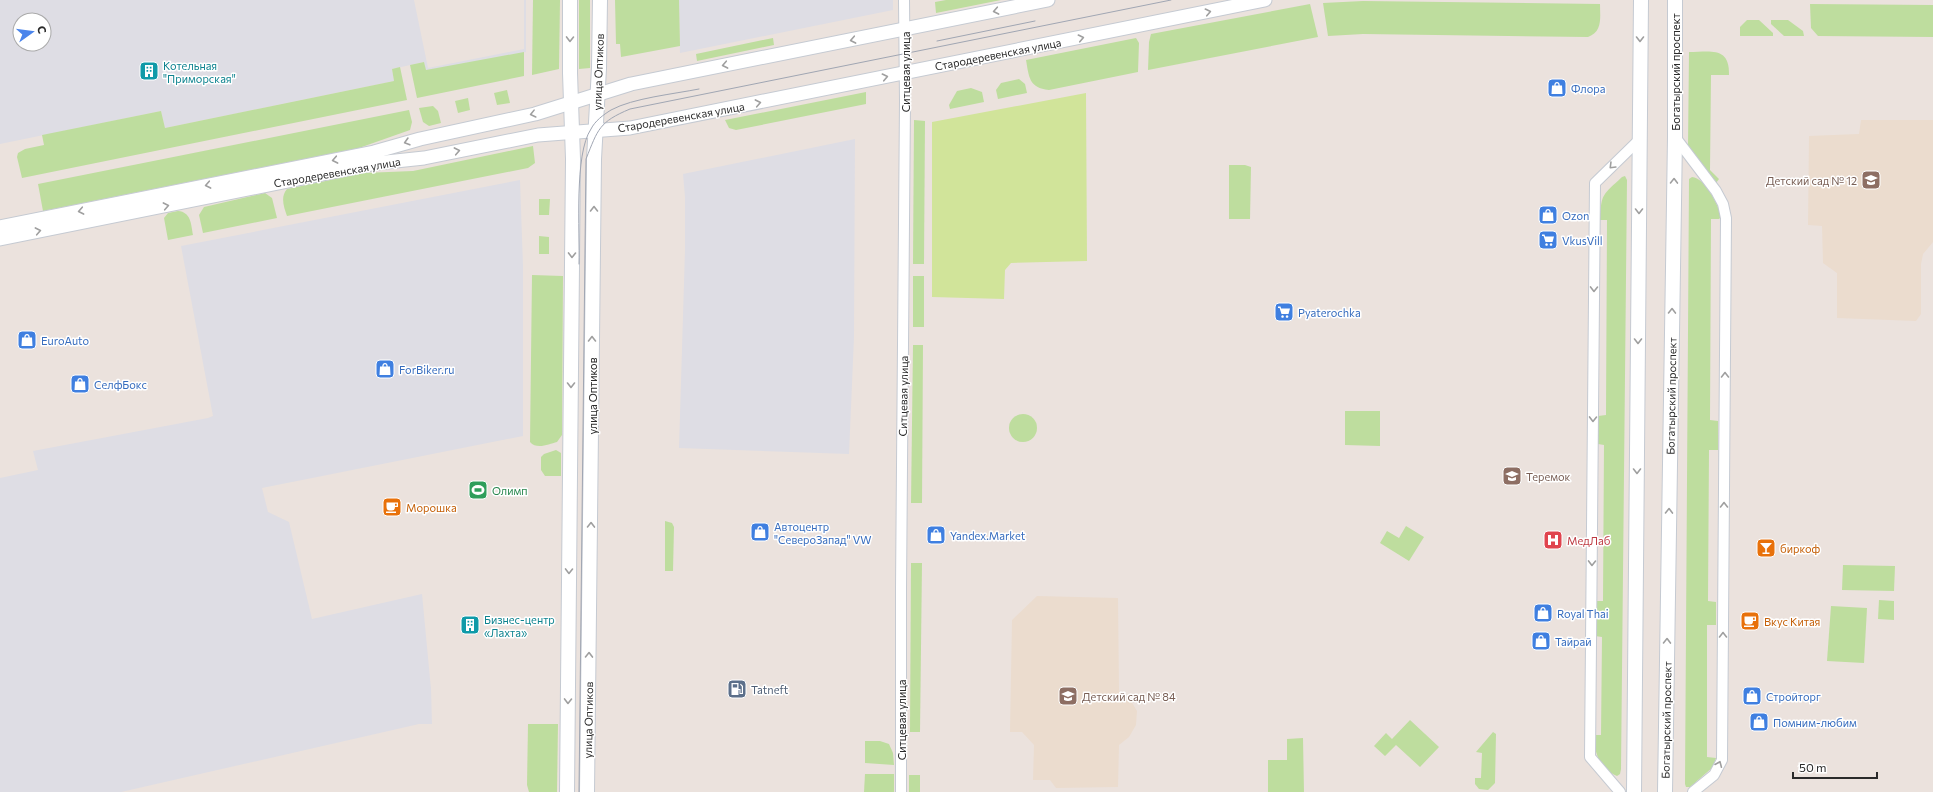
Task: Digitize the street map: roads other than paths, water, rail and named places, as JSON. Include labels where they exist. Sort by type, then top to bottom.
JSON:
[{"type":"main road","name":"улица Оптиков","points":[[567,792],[572,132],[570,0]]},
{"type":"main road","name":"улица Оптиков","points":[[587,792],[596,131],[600,0]]},
{"type":"main road","points":[[1634,792],[1641,0]]},
{"type":"main road","name":"Богатырский проспект","points":[[1665,792],[1675,137],[1675,0]]},
{"type":"street","name":"Ситцевая улица","points":[[901,792],[900,588],[905,73],[904,0]]},
{"type":"street","name":"Стародеревенская улица","points":[[0,227],[374,152],[420,139],[535,114],[631,84],[1048,0]]},
{"type":"street","name":"Стародеревенская улица","points":[[0,239],[377,163],[424,158],[538,135],[630,128],[1265,0]]},
{"type":"street","points":[[1675,137],[1693,163],[1716,191],[1723,204],[1726,218],[1722,760],[1714,775],[1693,792]]},
{"type":"street","points":[[1620,792],[1590,757],[1595,183],[1640,139]]},
{"type":"tram line","points":[[579,792],[586,159],[597,133],[612,118],[630,109],[1171,0]]},
{"type":"tram line","points":[[937,41],[1035,21]]},
{"type":"tram line","points":[[579,264],[580,174],[582,156],[586,141],[593,126],[611,110],[631,102],[699,89]]},
{"type":"place","name":"Котельная \"Приморская\"","points":[[149,71]]},
{"type":"place","name":"Флора","points":[[1557,88]]},
{"type":"place","name":"Детский сад № 12","points":[[1871,180]]},
{"type":"place","name":"Ozon","points":[[1548,215]]},
{"type":"place","name":"VkusVill","points":[[1548,240]]},
{"type":"place","name":"Pyaterochka","points":[[1284,312]]},
{"type":"place","name":"EuroAuto","points":[[27,340]]},
{"type":"place","name":"ForBiker.ru","points":[[385,369]]},
{"type":"place","name":"СелфБокс","points":[[80,384]]},
{"type":"place","name":"Теремок","points":[[1512,476]]},
{"type":"place","name":"Олимп","points":[[478,490]]},
{"type":"place","name":"Морошка","points":[[392,507]]},
{"type":"place","name":"Автоцентр \"СевероЗапад\" VW","points":[[760,532]]},
{"type":"place","name":"Yandex.Market","points":[[936,535]]},
{"type":"place","name":"МедЛаб","points":[[1553,540]]},
{"type":"place","name":"биркоф","points":[[1766,548]]},
{"type":"place","name":"Royal Thai","points":[[1543,613]]},
{"type":"place","name":"Вкус Китая","points":[[1750,621]]},
{"type":"place","name":"Бизнес-центр «Лахта»","points":[[470,625]]},
{"type":"place","name":"Тайрай","points":[[1541,641]]},
{"type":"place","name":"Tatneft","points":[[737,689]]},
{"type":"place","name":"Детский сад № 84","points":[[1068,696]]},
{"type":"place","name":"Стройторг","points":[[1752,696]]},
{"type":"place","name":"Помним-любим","points":[[1759,722]]}]
